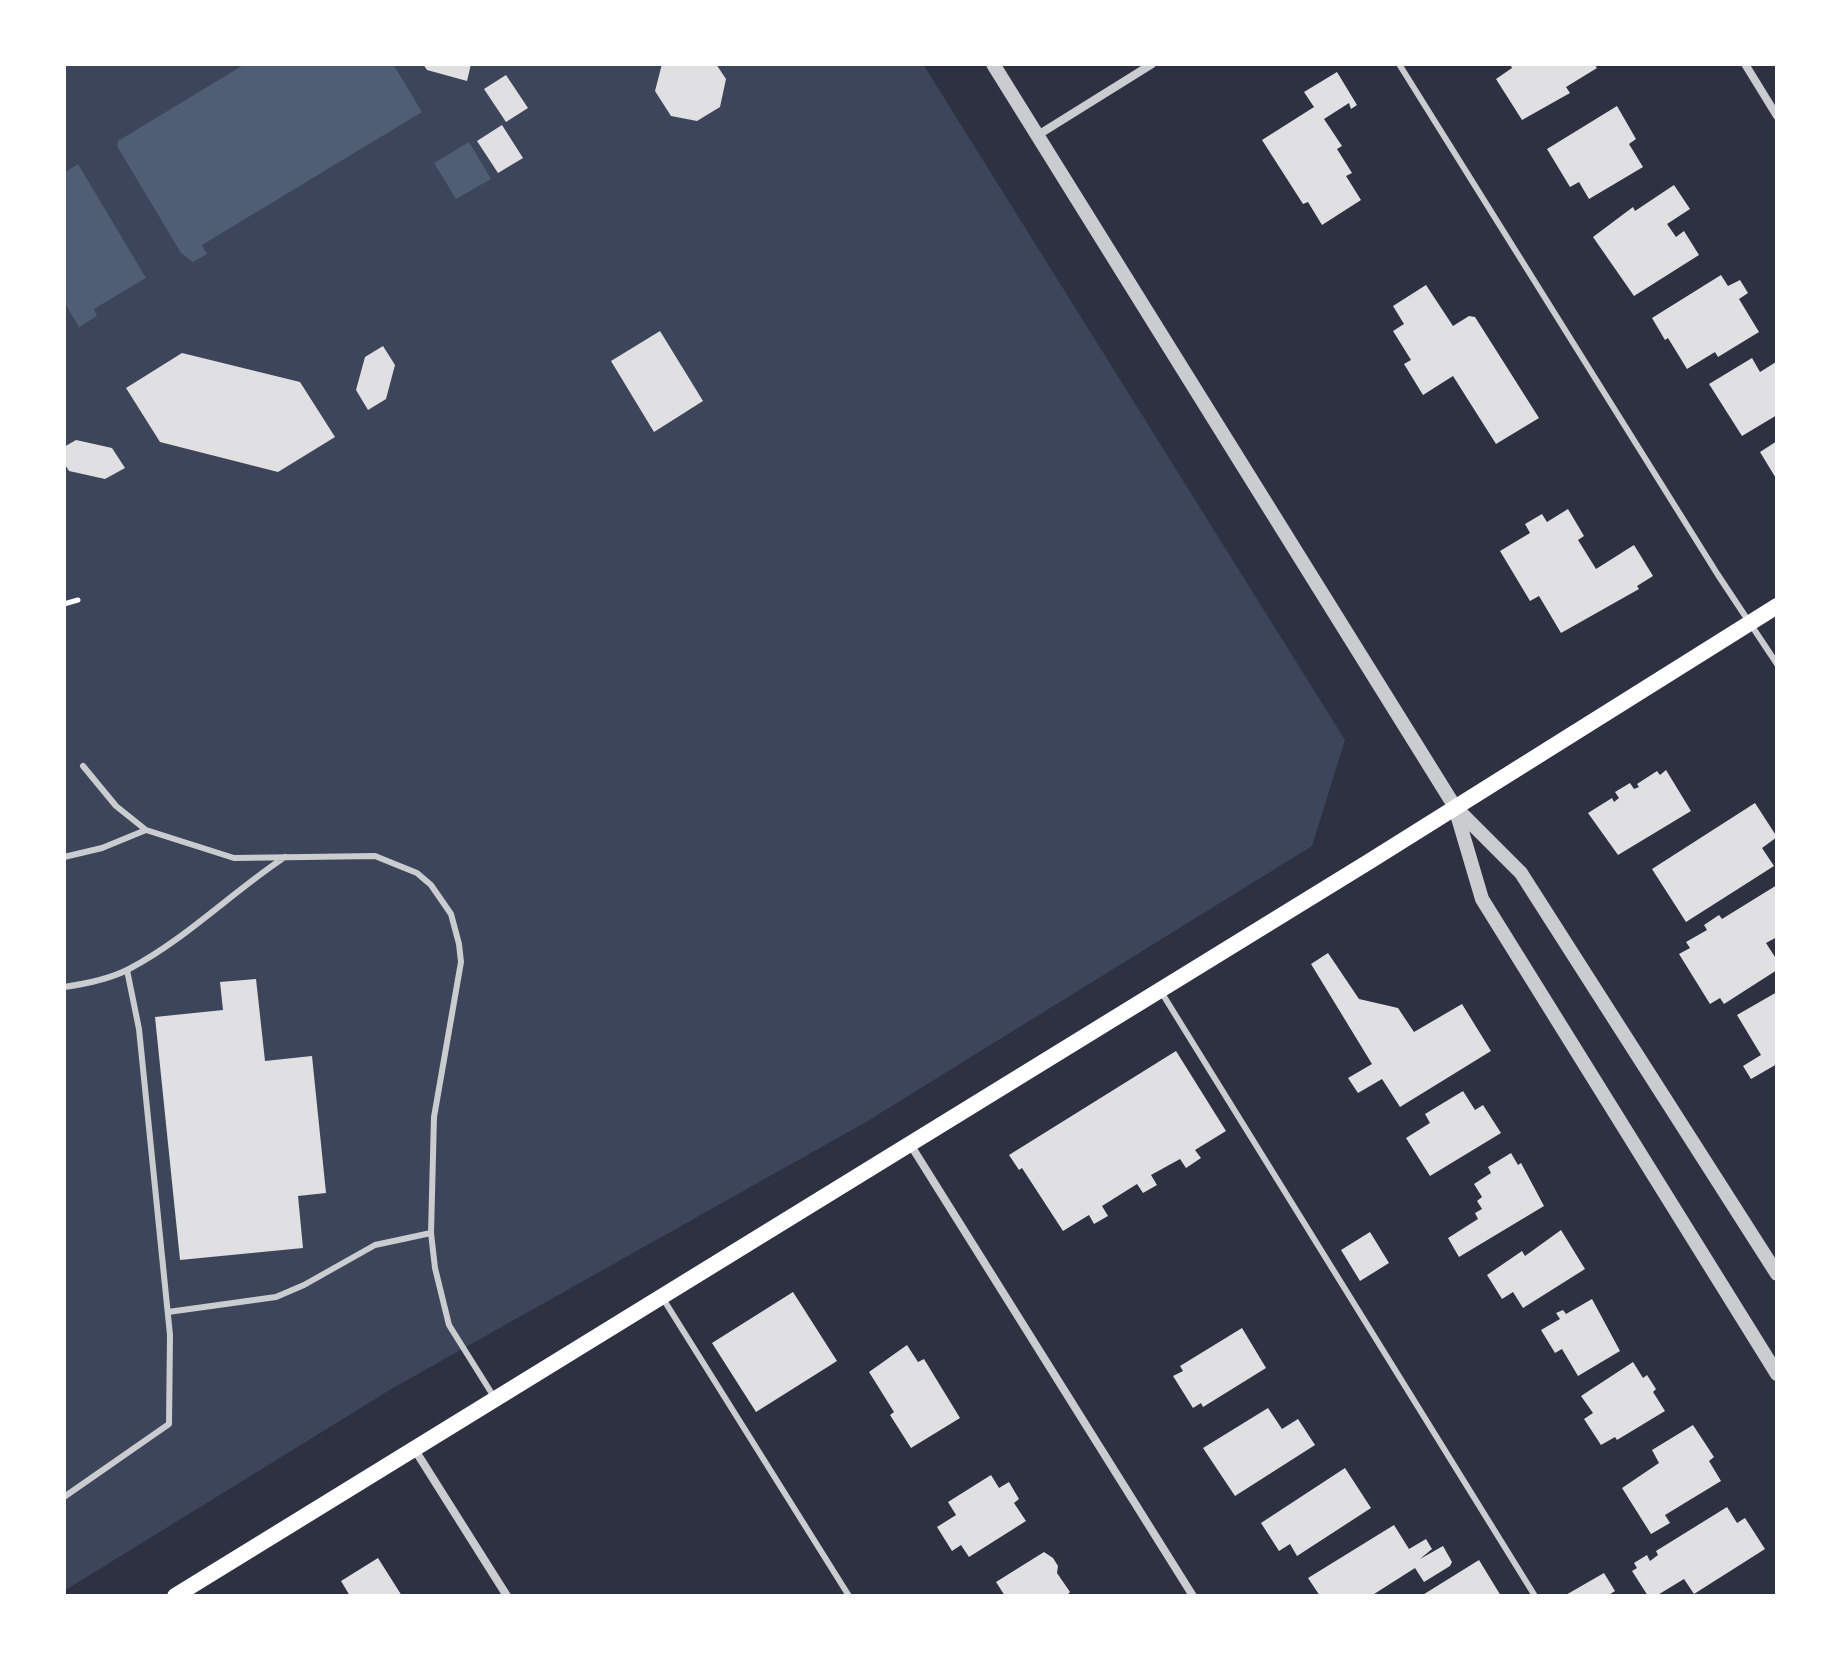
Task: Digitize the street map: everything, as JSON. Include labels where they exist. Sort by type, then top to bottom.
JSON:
[{"type":"main road","points":[[175,1596],[1777,606]]},
{"type":"street","points":[[993,64],[1455,807],[1521,873],[1777,1274]]},
{"type":"street","points":[[1038,135],[1152,64]]},
{"type":"street","points":[[1745,64],[1777,116]]},
{"type":"street","points":[[1455,807],[1482,899],[1777,1374]]},
{"type":"street","points":[[910,1144],[1193,1596]]},
{"type":"street","points":[[415,1450],[507,1596]]},
{"type":"lane","points":[[1399,64],[1718,575],[1777,664]]},
{"type":"lane","points":[[83,766],[116,806],[146,830],[234,858],[375,856],[417,873],[431,885],[451,914],[461,962],[434,1117],[431,1233],[435,1268],[449,1325],[496,1400]]},
{"type":"lane","points":[[64,857],[102,848],[146,830]]},
{"type":"lane","points":[[64,987],[127,970],[167,945],[285,857]]},
{"type":"lane","points":[[64,1497],[169,1424],[168,1312],[139,1022],[127,970]]},
{"type":"lane","points":[[1160,990],[1535,1596]]},
{"type":"lane","points":[[168,1312],[276,1297],[375,1245],[431,1233]]},
{"type":"lane","points":[[662,1297],[849,1596]]},
{"type":"path","points":[[64,604],[78,600]]},
{"type":"shaded area","points":[[64,64],[923,64],[1345,740],[1312,846],[866,1122],[393,1388],[64,1591]]},
{"type":"shaded area","points":[[245,64],[393,64],[422,112],[202,245],[207,254],[193,262],[181,253],[117,146],[118,141]]},
{"type":"shaded area","points":[[469,142],[491,179],[456,199],[434,163]]},
{"type":"shaded area","points":[[78,164],[146,278],[94,309],[97,316],[79,327],[64,302],[64,173]]},
{"type":"building","points":[[423,64],[471,64],[467,81],[427,70]]},
{"type":"building","points":[[662,64],[716,64],[726,79],[720,107],[697,121],[671,116],[655,91]]},
{"type":"building","points":[[1510,64],[1594,64],[1597,68],[1566,87],[1570,93],[1522,120],[1496,79],[1512,68]]},
{"type":"building","points":[[1337,72],[1357,105],[1351,109],[1349,103],[1324,119],[1342,146],[1337,149],[1352,173],[1346,176],[1361,200],[1322,225],[1308,202],[1303,204],[1262,140],[1314,107],[1304,92]]},
{"type":"building","points":[[506,75],[528,108],[506,122],[484,89]]},
{"type":"building","points":[[1617,106],[1636,139],[1629,144],[1643,167],[1589,199],[1579,182],[1570,187],[1547,149]]},
{"type":"building","points":[[502,125],[523,158],[498,173],[477,141]]},
{"type":"building","points":[[1674,185],[1690,209],[1667,224],[1676,237],[1684,231],[1699,255],[1634,296],[1593,237],[1633,207],[1635,211]]},
{"type":"building","points":[[1721,275],[1728,286],[1740,280],[1748,293],[1739,299],[1759,332],[1718,357],[1715,352],[1687,369],[1652,318]]},
{"type":"building","points":[[1426,285],[1453,326],[1469,316],[1475,317],[1539,418],[1496,444],[1453,376],[1423,395],[1404,364],[1411,360],[1393,331],[1404,324],[1393,306]]},
{"type":"building","points":[[660,331],[703,401],[654,432],[611,361]]},
{"type":"building","points":[[383,346],[395,365],[386,399],[368,410],[356,390],[365,357]]},
{"type":"building","points":[[182,353],[300,382],[335,437],[278,472],[160,442],[126,388]]},
{"type":"building","points":[[1752,358],[1760,372],[1777,364],[1777,415],[1742,436],[1709,384]]},
{"type":"building","points":[[76,440],[112,448],[125,468],[105,479],[69,471],[64,463],[64,447]]},
{"type":"building","points":[[1777,441],[1777,480],[1760,452]]},
{"type":"building","points":[[1568,509],[1584,536],[1578,540],[1596,569],[1634,545],[1653,576],[1637,586],[1639,589],[1561,633],[1539,596],[1530,601],[1500,551],[1530,533],[1525,524],[1542,514],[1547,522]]},
{"type":"building","points":[[1666,770],[1691,811],[1618,855],[1588,813],[1612,798],[1614,802],[1619,798],[1615,792],[1630,783],[1634,789],[1657,771],[1660,775]]},
{"type":"building","points":[[1755,803],[1777,837],[1762,848],[1774,866],[1686,922],[1652,869]]},
{"type":"building","points":[[1777,885],[1777,937],[1766,943],[1777,960],[1777,970],[1724,1004],[1720,998],[1710,1004],[1679,954],[1690,948],[1686,942],[1707,930],[1704,925],[1719,915],[1722,919]]},
{"type":"building","points":[[1328,953],[1359,999],[1398,1008],[1414,1032],[1462,1004],[1491,1051],[1400,1107],[1382,1079],[1358,1093],[1348,1078],[1372,1064],[1311,964]]},
{"type":"building","points":[[256,979],[265,1061],[312,1056],[326,1193],[298,1196],[303,1248],[180,1260],[155,1017],[223,1010],[220,982]]},
{"type":"building","points":[[1777,992],[1777,1064],[1751,1079],[1743,1066],[1761,1055],[1737,1015]]},
{"type":"building","points":[[1176,1051],[1226,1131],[1195,1150],[1201,1158],[1186,1168],[1180,1159],[1151,1175],[1157,1185],[1143,1193],[1137,1184],[1102,1206],[1108,1216],[1094,1224],[1089,1215],[1063,1231],[1022,1168],[1019,1170],[1009,1155]]},
{"type":"building","points":[[1463,1091],[1475,1110],[1483,1105],[1501,1133],[1430,1176],[1406,1138],[1430,1123],[1425,1114]]},
{"type":"building","points":[[1511,1153],[1518,1165],[1521,1163],[1544,1206],[1459,1257],[1448,1238],[1478,1219],[1475,1213],[1482,1209],[1477,1201],[1482,1197],[1474,1184],[1491,1173],[1488,1167]]},
{"type":"building","points":[[1561,1230],[1585,1269],[1523,1308],[1513,1292],[1502,1299],[1487,1275],[1522,1251],[1525,1256]]},
{"type":"building","points":[[1370,1232],[1389,1263],[1360,1281],[1341,1250]]},
{"type":"building","points":[[793,1292],[837,1361],[756,1412],[712,1343]]},
{"type":"building","points":[[1592,1299],[1620,1351],[1578,1376],[1562,1349],[1555,1353],[1541,1330],[1560,1319],[1556,1313],[1563,1310],[1566,1314]]},
{"type":"building","points":[[1242,1328],[1266,1368],[1203,1407],[1201,1403],[1193,1408],[1173,1376],[1183,1371],[1180,1366]]},
{"type":"building","points":[[907,1345],[918,1362],[924,1359],[960,1418],[911,1448],[890,1415],[894,1412],[869,1372]]},
{"type":"building","points":[[1633,1362],[1643,1378],[1647,1375],[1665,1411],[1617,1440],[1615,1437],[1601,1445],[1584,1419],[1593,1413],[1581,1396]]},
{"type":"building","points":[[1268,1408],[1282,1429],[1298,1419],[1315,1445],[1235,1496],[1203,1448]]},
{"type":"building","points":[[1693,1425],[1714,1457],[1709,1461],[1721,1481],[1665,1515],[1670,1523],[1651,1534],[1622,1488],[1659,1463],[1652,1450]]},
{"type":"building","points":[[1345,1468],[1371,1508],[1297,1556],[1290,1544],[1279,1551],[1261,1523]]},
{"type":"building","points":[[991,1475],[999,1488],[1009,1482],[1019,1499],[1014,1503],[1026,1521],[969,1557],[961,1545],[952,1551],[937,1527],[956,1515],[948,1502]]},
{"type":"building","points":[[1727,1507],[1737,1523],[1745,1518],[1765,1549],[1694,1594],[1684,1579],[1656,1596],[1648,1596],[1632,1571],[1637,1568],[1634,1563],[1647,1555],[1650,1561],[1658,1555],[1656,1551]]},
{"type":"building","points":[[1394,1525],[1409,1549],[1426,1539],[1432,1549],[1420,1559],[1443,1546],[1452,1562],[1450,1566],[1424,1582],[1415,1568],[1371,1596],[1320,1596],[1308,1578]]},
{"type":"building","points":[[1044,1552],[1053,1558],[1058,1566],[1057,1573],[1070,1592],[1066,1596],[1005,1596],[996,1582]]},
{"type":"building","points":[[378,1558],[402,1596],[350,1596],[341,1581]]},
{"type":"building","points":[[1479,1560],[1501,1596],[1421,1596]]},
{"type":"building","points":[[1604,1573],[1615,1591],[1607,1596],[1564,1596]]}]
